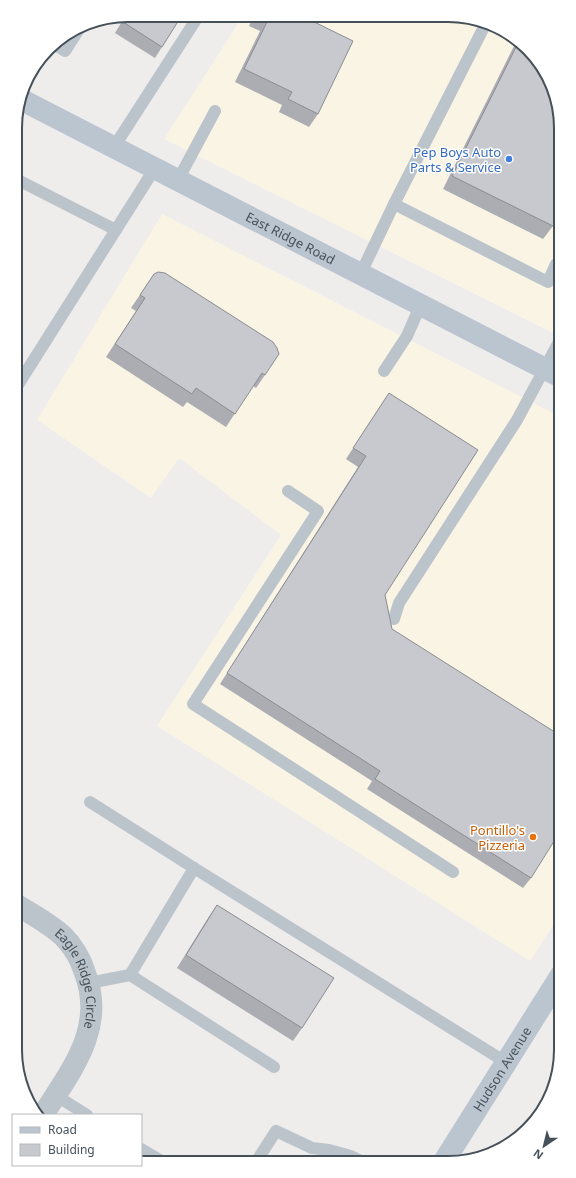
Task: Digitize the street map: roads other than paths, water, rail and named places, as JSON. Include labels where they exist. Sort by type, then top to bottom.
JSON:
[{"type":"main road","name":"East Ridge Road","points":[[26,102],[553,372]]},
{"type":"main road","name":"Hudson Avenue","points":[[447,1156],[554,987]]},
{"type":"street","name":"Eagle Ridge Circle","points":[[22,908],[51,926],[74,950],[80,960],[89,983],[92,1002],[88,1033],[77,1062],[43,1113]]},
{"type":"lane","points":[[114,147],[194,22]]},
{"type":"lane","points":[[361,273],[394,204],[483,28]]},
{"type":"lane","points":[[59,47],[65,51],[74,36]]},
{"type":"lane","points":[[178,180],[215,111]]},
{"type":"lane","points":[[22,379],[155,168]]},
{"type":"lane","points":[[22,183],[116,230]]},
{"type":"lane","points":[[394,204],[548,282],[554,271]]},
{"type":"lane","points":[[384,371],[407,336],[421,304]]},
{"type":"lane","points":[[394,619],[399,603],[517,420],[553,372]]},
{"type":"lane","points":[[288,491],[318,511],[193,704],[453,872]]},
{"type":"lane","points":[[90,802],[507,1063]]},
{"type":"lane","points":[[130,975],[194,868]]},
{"type":"lane","points":[[89,983],[130,975],[274,1067]]},
{"type":"lane","points":[[55,1095],[85,1114]]},
{"type":"lane","points":[[260,1156],[276,1131],[312,1148],[329,1150],[349,1156]]},
{"type":"lane","points":[[142,1150],[153,1156]]},
{"type":"place","name":"Pep Boys Auto Parts & Service","points":[[509,159]]},
{"type":"place","name":"Pontillo's Pizzeria","points":[[533,837]]}]
